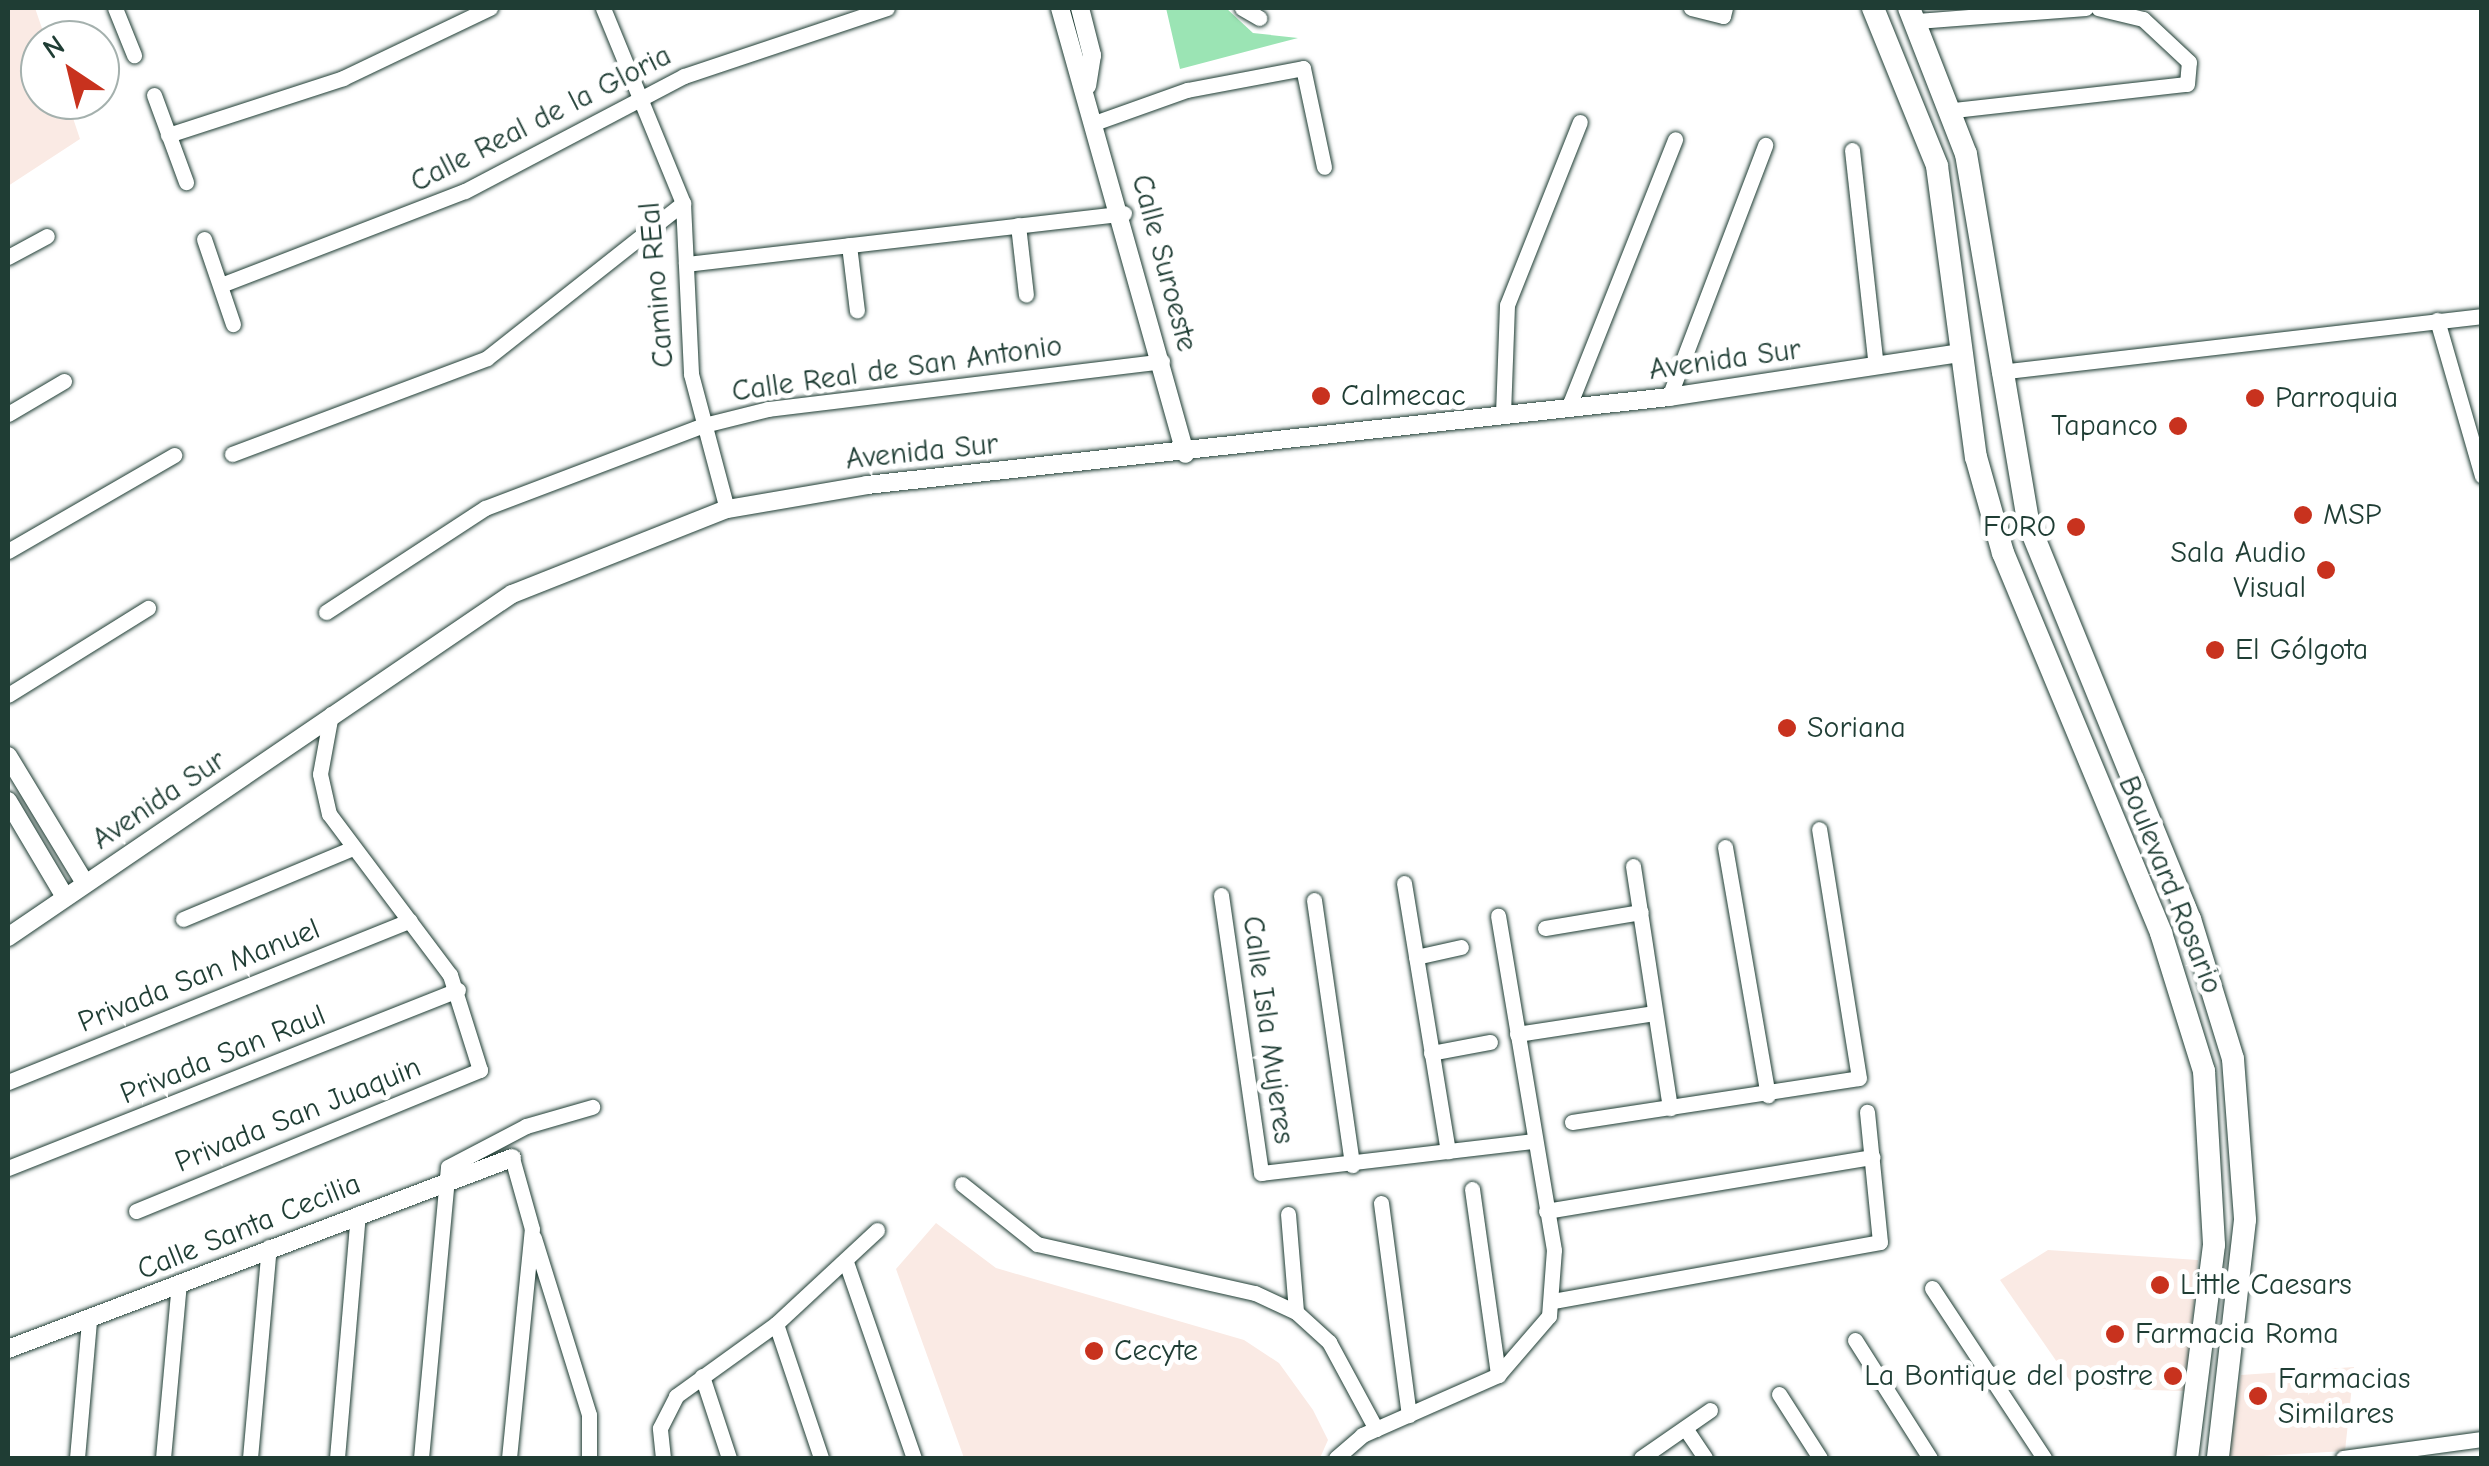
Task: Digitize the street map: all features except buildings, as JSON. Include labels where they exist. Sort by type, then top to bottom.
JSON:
[{"type":"main road","name":"Boulevard Rosario","points":[[1873,8],[1937,166],[1958,353],[2003,553],[2192,1019],[2210,1105],[2214,1196],[2187,1458]]},
{"type":"main road","name":"Boulevard Rosario","points":[[1913,14],[1954,110],[1999,372],[2037,544],[2218,1001],[2240,1095],[2245,1196],[2218,1458]]},
{"type":"main road","points":[[2003,553],[2037,544]]},
{"type":"main road","points":[[2214,1196],[2245,1196]]},
{"type":"street","points":[[115,8],[134,55]]},
{"type":"street","points":[[168,135],[343,78],[490,8]]},
{"type":"street","name":"Camino REal","points":[[602,8],[682,202],[686,328],[704,426],[727,509]]},
{"type":"street","name":"Calle Real de la Gloria","points":[[221,285],[465,191],[637,98],[887,8]]},
{"type":"street","name":"Calle Suroeste","points":[[1060,8],[1124,213],[1185,454]]},
{"type":"street","name":"Calle Suroeste","points":[[1080,8],[1092,55],[1087,86]]},
{"type":"street","points":[[1242,8],[1260,18]]},
{"type":"street","points":[[1691,8],[1722,16],[1725,8]]},
{"type":"street","points":[[1913,14],[2085,8]]},
{"type":"street","points":[[1954,110],[2180,89],[2191,76],[2189,62],[2143,18],[2098,8]]},
{"type":"street","points":[[1097,122],[1187,90],[1303,68],[1324,167]]},
{"type":"street","points":[[154,95],[186,182]]},
{"type":"street","points":[[1504,414],[1507,305],[1580,122]]},
{"type":"street","points":[[1570,406],[1675,139]]},
{"type":"street","points":[[1668,397],[1765,145]]},
{"type":"street","points":[[1852,150],[1876,366]]},
{"type":"street","points":[[232,454],[487,358],[682,202]]},
{"type":"street","points":[[686,264],[1124,213]]},
{"type":"street","points":[[1018,226],[1026,295]]},
{"type":"street","points":[[8,257],[47,236]]},
{"type":"street","points":[[204,240],[234,324]]},
{"type":"street","points":[[850,246],[857,311]]},
{"type":"street","points":[[1999,372],[2482,316]]},
{"type":"street","points":[[2437,320],[2482,476]]},
{"type":"street","name":"Avenida Sur","points":[[8,937],[332,710],[546,577],[727,509],[867,485],[1185,454],[1668,397],[1958,353]]},
{"type":"street","name":"Calle Real de San Antonio","points":[[326,612],[485,508],[597,458],[768,409],[1162,361]]},
{"type":"street","points":[[8,414],[64,382]]},
{"type":"street","points":[[8,551],[174,455]]},
{"type":"street","points":[[8,695],[148,608]]},
{"type":"street","points":[[332,710],[320,774],[329,814],[458,990]]},
{"type":"street","points":[[8,756],[85,883]]},
{"type":"street","points":[[8,801],[65,897]]},
{"type":"street","points":[[1572,1122],[1860,1078],[1819,829]]},
{"type":"street","points":[[1725,847],[1768,1095]]},
{"type":"street","points":[[184,920],[353,848]]},
{"type":"street","points":[[1633,866],[1670,1108]]},
{"type":"street","points":[[1404,883],[1448,1150]]},
{"type":"street","name":"Calle Isla Mujeres","points":[[1220,895],[1261,1172],[1352,1165]]},
{"type":"street","points":[[1314,900],[1352,1165],[1533,1141]]},
{"type":"street","points":[[1545,928],[1640,912]]},
{"type":"street","points":[[1336,1458],[1376,1429],[1498,1375],[1532,1346],[1553,1302],[1546,1210],[1498,916]]},
{"type":"street","name":"Privada San Manuel","points":[[8,1082],[410,920]]},
{"type":"street","points":[[1416,956],[1461,947]]},
{"type":"street","name":"Privada San Juaquin","points":[[136,1211],[480,1070],[458,990]]},
{"type":"street","name":"Privada San Raul","points":[[8,1168],[458,990]]},
{"type":"street","points":[[1517,1034],[1654,1013]]},
{"type":"street","points":[[1432,1053],[1490,1042]]},
{"type":"street","points":[[421,1458],[446,1179],[456,1158],[592,1107]]},
{"type":"street","points":[[1553,1302],[1869,1248],[1883,1231],[1867,1112]]},
{"type":"street","points":[[1546,1210],[1873,1156]]},
{"type":"street","points":[[512,1158],[600,1458]]},
{"type":"street","name":"Calle Santa Cecilia","points":[[8,1349],[89,1322],[268,1247],[446,1179],[512,1158]]},
{"type":"street","points":[[962,1184],[1037,1244],[1255,1293],[1296,1312],[1329,1342],[1376,1429]]},
{"type":"street","points":[[1472,1189],[1498,1375]]},
{"type":"street","points":[[1381,1202],[1410,1414]]},
{"type":"street","points":[[337,1458],[358,1214]]},
{"type":"street","points":[[1288,1214],[1296,1312]]},
{"type":"street","points":[[509,1458],[532,1229]]},
{"type":"street","points":[[663,1458],[660,1428],[676,1396],[776,1324],[877,1230]]},
{"type":"street","points":[[250,1458],[268,1247]]},
{"type":"street","points":[[846,1262],[914,1458]]},
{"type":"street","points":[[162,1458],[179,1283]]},
{"type":"street","points":[[1932,1288],[2044,1458]]},
{"type":"street","points":[[77,1458],[89,1322]]},
{"type":"street","points":[[776,1324],[820,1458]]},
{"type":"street","points":[[1854,1340],[1930,1458]]},
{"type":"street","points":[[702,1376],[730,1458]]},
{"type":"street","points":[[1779,1394],[1820,1458]]},
{"type":"street","points":[[1640,1458],[1710,1410]]},
{"type":"street","points":[[589,1415],[589,1458]]},
{"type":"street","points":[[1685,1428],[1706,1458]]},
{"type":"street","points":[[2342,1458],[2480,1440],[2475,1458]]},
{"type":"shaded area","points":[[8,8],[35,8],[39,20],[20,20],[20,120],[74,120],[80,139],[8,186]]},
{"type":"shaded area","name":"Cecyte","points":[[936,1223],[996,1268],[1244,1340],[1279,1363],[1313,1410],[1328,1440],[1320,1458],[964,1458],[896,1269]]},
{"type":"shaded area","points":[[2048,1250],[2198,1260],[2186,1391],[2075,1388],[2000,1280]]},
{"type":"shaded area","points":[[2354,1367],[2345,1451],[2228,1458],[2241,1375]]},
{"type":"green space","points":[[1166,8],[1226,8],[1253,33],[1298,38],[1180,69]]},
{"type":"place","name":"Calmecac","points":[[1321,396]]},
{"type":"place","name":"Parroquia","points":[[2255,398]]},
{"type":"place","name":"Tapanco","points":[[2178,426]]},
{"type":"place","name":"MSP","points":[[2303,515]]},
{"type":"place","name":"FORO","points":[[2076,527]]},
{"type":"place","name":"Sala Audio Visual","points":[[2326,570]]},
{"type":"place","name":"El Gólgota","points":[[2215,650]]},
{"type":"place","name":"Soriana","points":[[1787,728]]},
{"type":"place","name":"Little Caesars","points":[[2160,1285]]},
{"type":"place","name":"Farmacia Roma","points":[[2115,1334]]},
{"type":"place","name":"Cecyte","points":[[1094,1351]]},
{"type":"place","name":"La Bontique del postre","points":[[2173,1376]]},
{"type":"place","name":"Farmacias Similares","points":[[2258,1396]]}]
